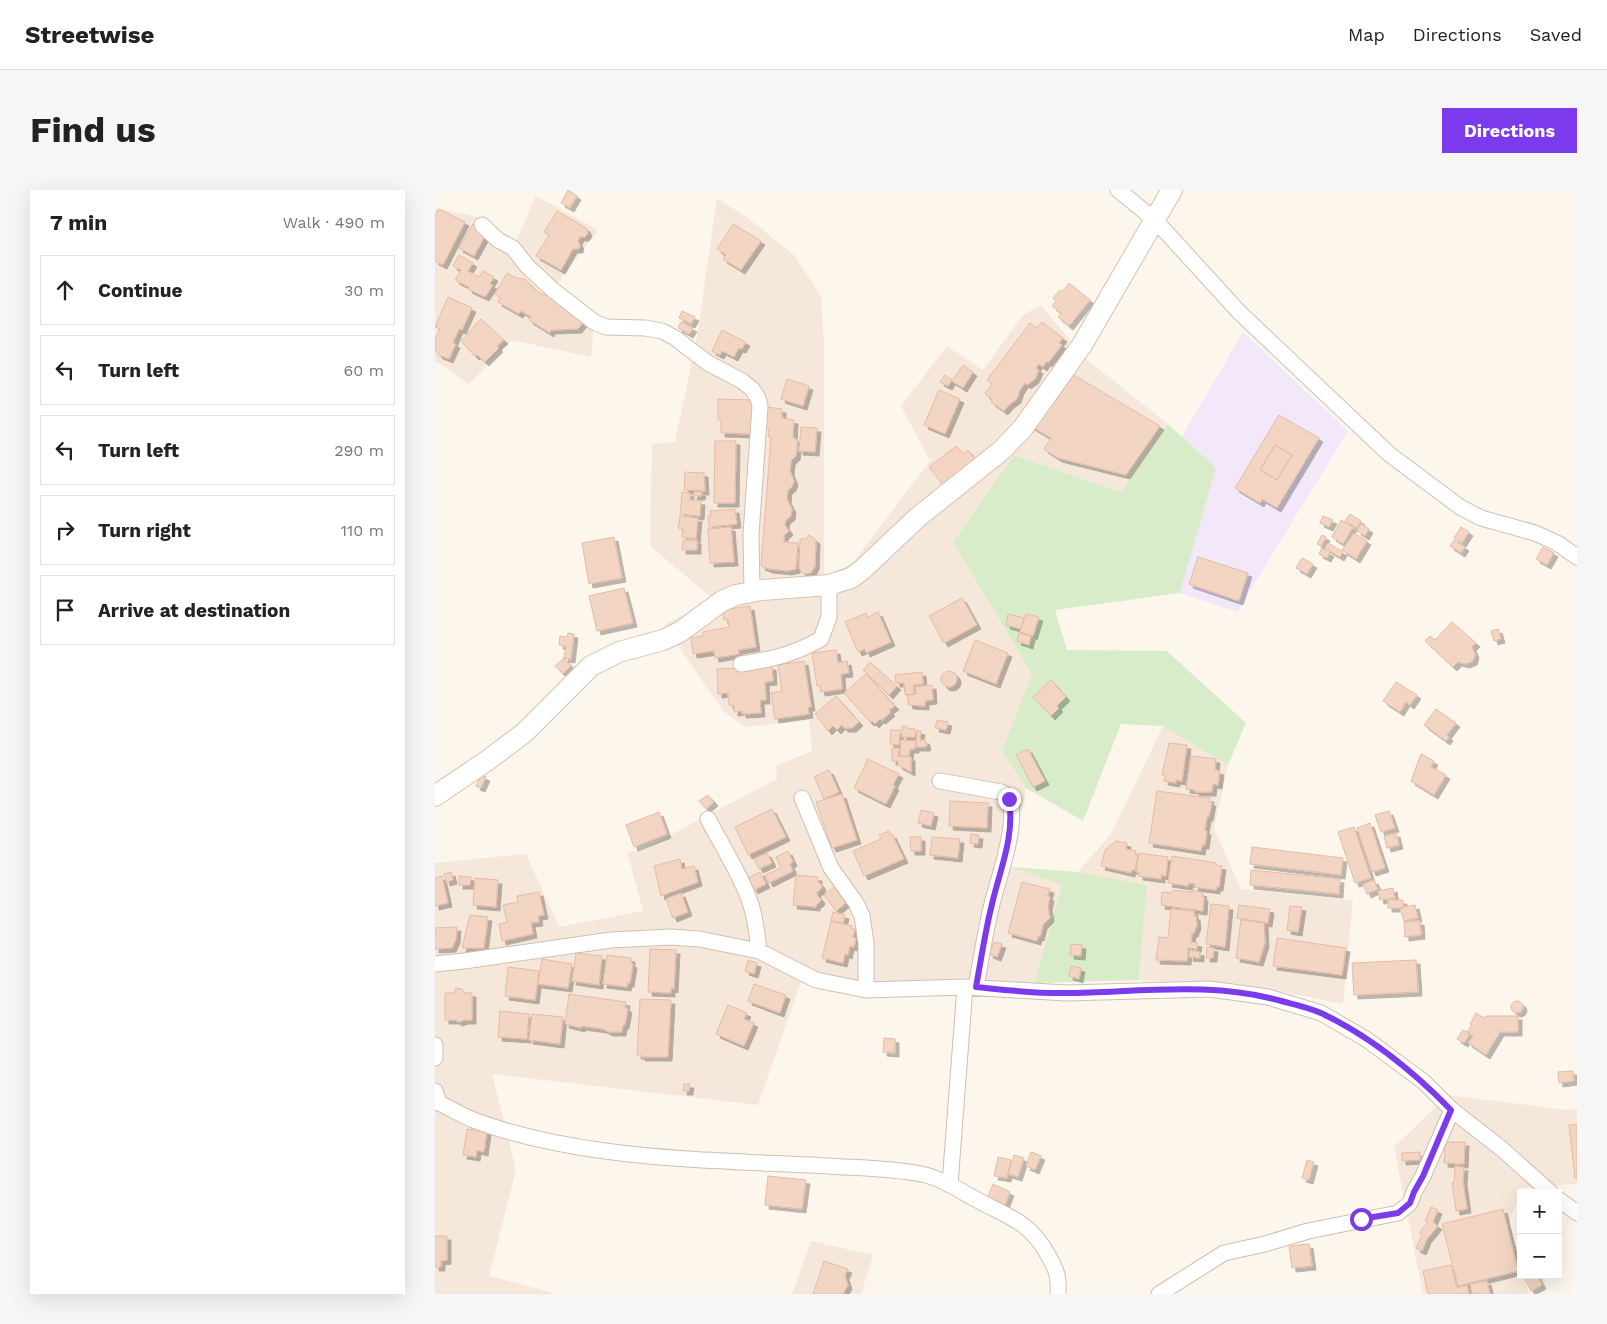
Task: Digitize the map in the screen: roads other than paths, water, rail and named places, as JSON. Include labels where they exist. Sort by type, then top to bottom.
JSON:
[{"type":"street","points":[[1118,190],[1155,220],[1239,312],[1389,454],[1460,507],[1481,518],[1535,533],[1577,557]]},
{"type":"street","points":[[435,796],[524,733],[591,666],[619,652],[663,640],[680,632],[722,601],[737,595],[752,592],[829,586],[851,578],[862,570],[918,517],[1002,450],[1023,428],[1082,345],[1173,190]]},
{"type":"street","points":[[482,225],[498,240],[513,248],[527,266],[553,290],[594,322],[606,327],[645,328],[662,331],[687,345],[707,363],[721,372],[742,381],[755,394],[760,406],[751,534],[752,592]]},
{"type":"street","points":[[741,664],[800,651],[821,639],[829,617],[829,586]]},
{"type":"street","points":[[940,781],[1005,794],[1009,799],[1011,824],[1010,838],[970,987],[950,1184]]},
{"type":"street","points":[[802,798],[831,868],[856,903],[862,916],[866,943],[866,990]]},
{"type":"street","points":[[707,819],[733,864],[750,901],[759,951]]},
{"type":"street","points":[[435,964],[611,940],[671,937],[699,939],[759,951],[816,980],[866,990],[970,987],[1066,993],[1210,989],[1268,997],[1321,1013],[1366,1039],[1424,1082],[1451,1110],[1546,1189]]},
{"type":"street","points":[[435,1045],[435,1058]]},
{"type":"street","points":[[435,1091],[439,1103],[475,1121],[559,1144],[652,1156],[922,1174],[950,1184],[979,1201],[1005,1213],[1028,1228],[1041,1243],[1055,1269],[1059,1278],[1058,1294]]},
{"type":"street","points":[[1159,1294],[1224,1253],[1265,1244],[1308,1231],[1398,1213],[1410,1203],[1451,1110]]},
{"type":"street","points":[[1562,1202],[1577,1213]]}]
